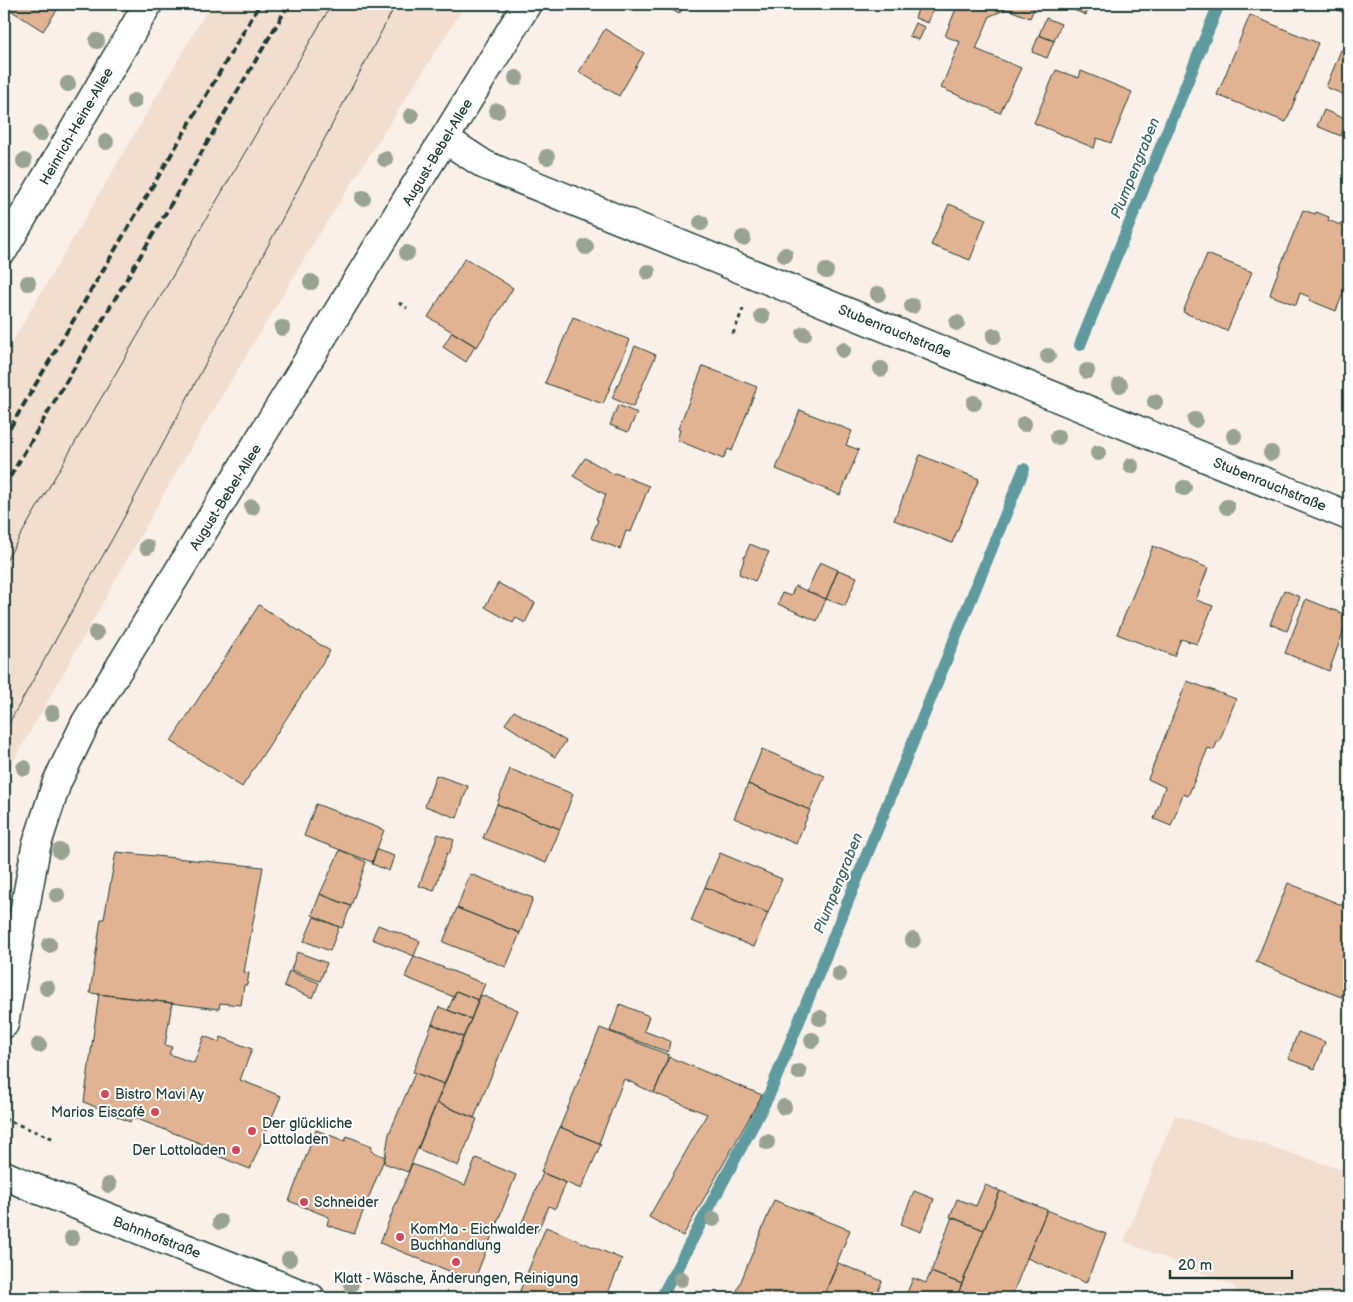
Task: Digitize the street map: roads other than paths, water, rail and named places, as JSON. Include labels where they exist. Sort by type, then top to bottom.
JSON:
[{"type":"street","name":"Heinrich-Heine-Allee","points":[[4,249],[148,4]]},
{"type":"street","name":"August-Bebel-Allee","points":[[4,1024],[36,847],[57,782],[82,731],[99,700],[528,4]]},
{"type":"street","name":"Stubenrauchstraße","points":[[446,139],[485,165],[1349,516]]},
{"type":"street","name":"Bahnhofstraße","points":[[4,1175],[311,1298]]},
{"type":"waterway","name":"Plumpengraben","points":[[1080,345],[1219,4]]},
{"type":"waterway","name":"Plumpengraben","points":[[661,1298],[769,1095],[1024,469]]},
{"type":"tram line","points":[[4,564],[332,4]]},
{"type":"tram line","points":[[4,732],[120,525],[396,4]]},
{"type":"railway","points":[[4,438],[260,4]]},
{"type":"railway","points":[[4,487],[289,4]]},
{"type":"place","name":"Bistro Mavi Ay","points":[[105,1094]]},
{"type":"place","name":"Marios Eiscafé","points":[[155,1112]]},
{"type":"place","name":"Der glückliche Lottoladen","points":[[252,1131]]},
{"type":"place","name":"Der Lottoladen","points":[[236,1150]]},
{"type":"place","name":"Schneider","points":[[304,1202]]},
{"type":"place","name":"KomMa - Eichwalder Buchhandlung","points":[[400,1237]]},
{"type":"place","name":"Klatt - Wäsche, Änderungen, Reinigung","points":[[456,1262]]}]
